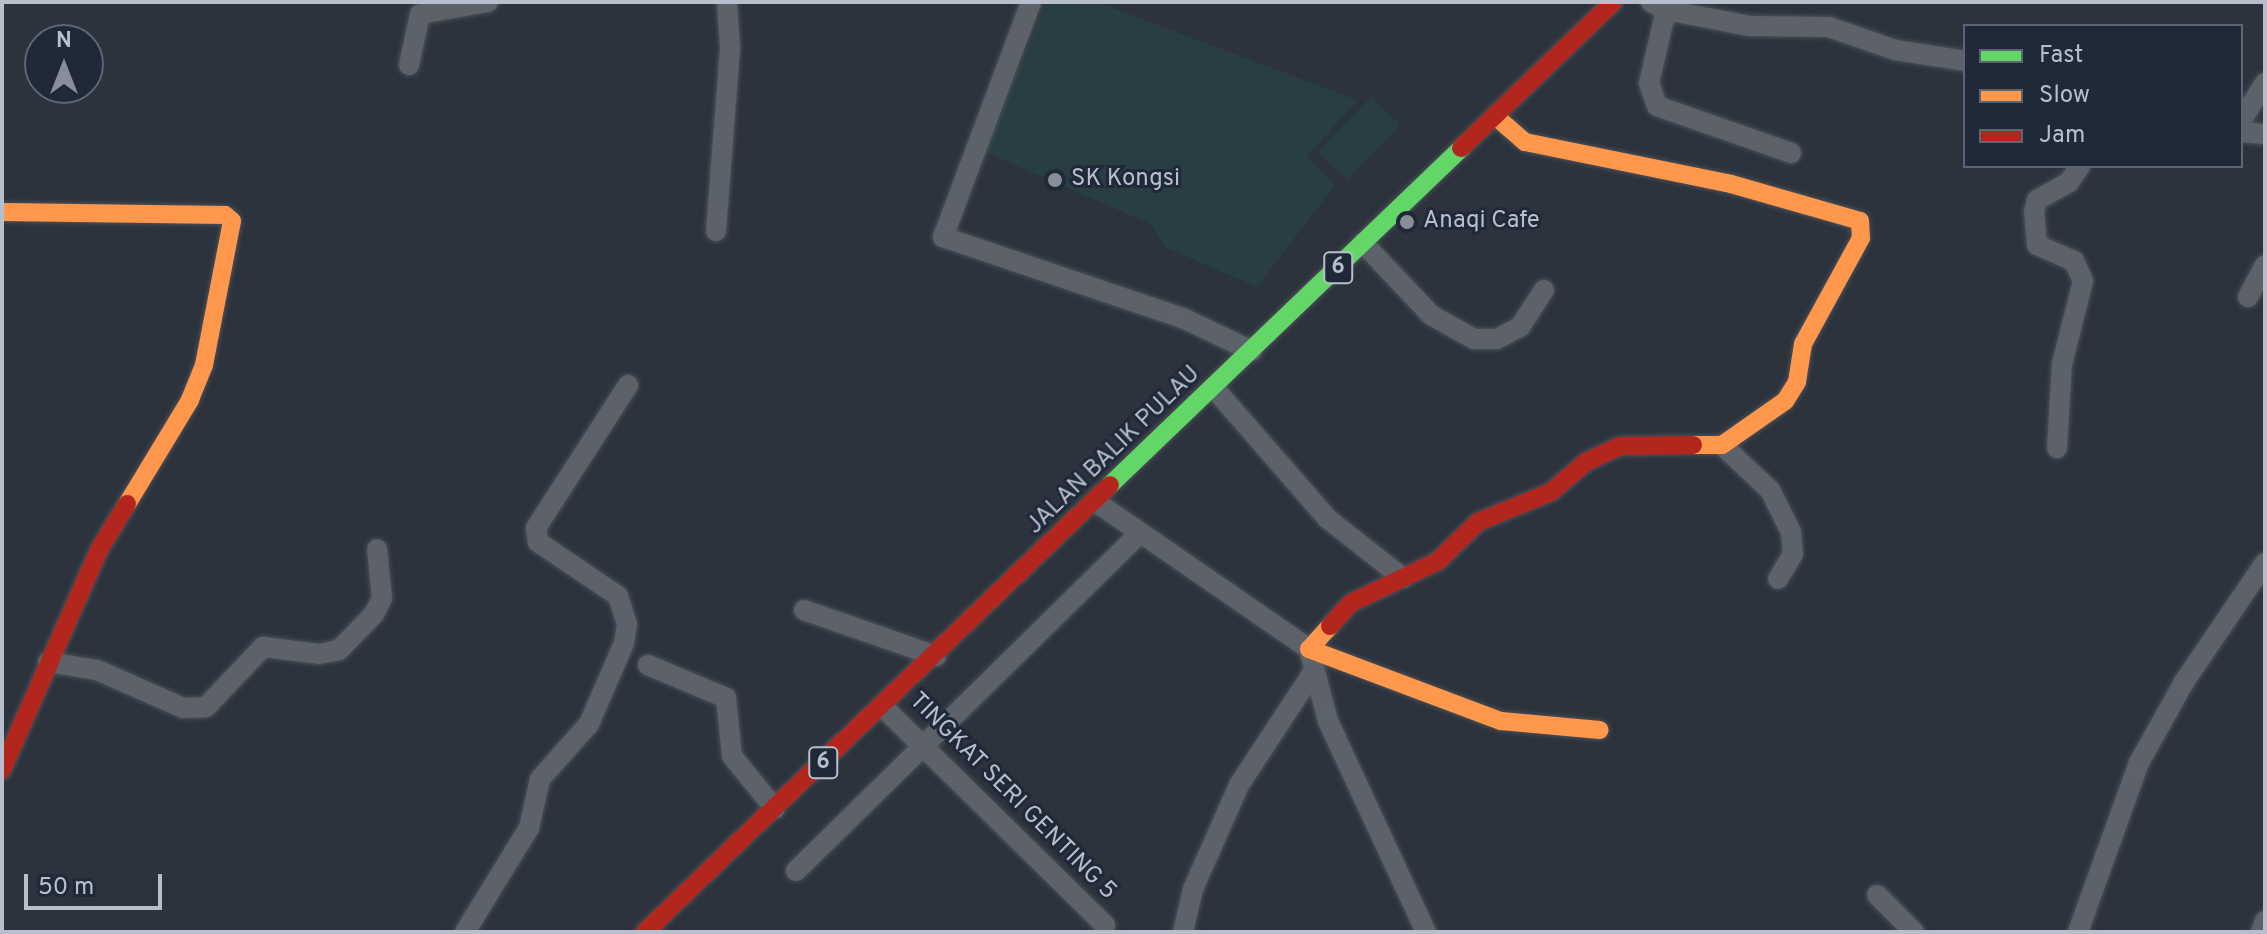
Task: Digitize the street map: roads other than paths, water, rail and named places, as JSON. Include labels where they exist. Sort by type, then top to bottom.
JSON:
[{"type":"street","points":[[409,65],[420,14],[488,2]]},
{"type":"street","points":[[716,231],[730,47],[727,2]]},
{"type":"street","points":[[1031,2],[943,237],[1185,319],[1252,351]]},
{"type":"street","name":"JALAN BALIK PULAU","points":[[645,932],[936,656],[1613,2]]},
{"type":"street","points":[[1791,153],[1657,106],[1649,83],[1658,6],[1750,26],[1829,27],[1895,50],[1963,61]]},
{"type":"street","points":[[2243,118],[2265,83]]},
{"type":"street","points":[[1309,649],[1351,603],[1438,561],[1494,512],[1551,492],[1586,462],[1621,446],[1722,445],[1791,393],[1811,327],[1861,238],[1860,221],[1731,184],[1525,142],[1495,116]]},
{"type":"street","points":[[2243,132],[2265,134]]},
{"type":"street","points":[[2057,448],[2062,364],[2083,281],[2074,261],[2037,245],[2034,212],[2037,200],[2069,182],[2079,168]]},
{"type":"street","points":[[2,212],[225,215],[232,221],[204,365],[190,400],[99,550],[2,770]]},
{"type":"street","points":[[1363,243],[1431,315],[1474,339],[1497,339],[1520,327],[1544,290]]},
{"type":"street","points":[[2248,297],[2265,265]]},
{"type":"street","points":[[465,932],[529,828],[540,779],[589,724],[624,643],[627,624],[618,596],[538,542],[536,528],[628,385]]},
{"type":"street","points":[[1214,388],[1328,519],[1403,578]]},
{"type":"street","points":[[1722,445],[1770,490],[1791,532],[1793,554],[1778,579]]},
{"type":"street","points":[[1096,502],[1138,535],[1309,649],[1501,721],[1600,730]]},
{"type":"street","points":[[796,871],[1138,535]]},
{"type":"street","points":[[48,662],[97,670],[183,708],[206,707],[263,647],[319,654],[339,650],[374,614],[382,598],[377,549]]},
{"type":"street","points":[[2078,932],[2154,734],[2265,563]]},
{"type":"street","points":[[804,610],[936,656]]},
{"type":"street","points":[[1309,649],[1328,721],[1426,932]]},
{"type":"street","points":[[648,665],[726,698],[732,756],[775,809]]},
{"type":"street","points":[[1183,932],[1193,889],[1239,785],[1314,671]]},
{"type":"street","name":"TINGKAT SERI GENTING 5","points":[[882,706],[1105,925]]},
{"type":"street","points":[[1877,895],[1914,932]]},
{"type":"street","points":[[2261,932],[2265,921]]},
{"type":"place","name":"SK Kongsi","points":[[1055,180]]},
{"type":"place","name":"Anaqi Cafe","points":[[1407,222]]}]
